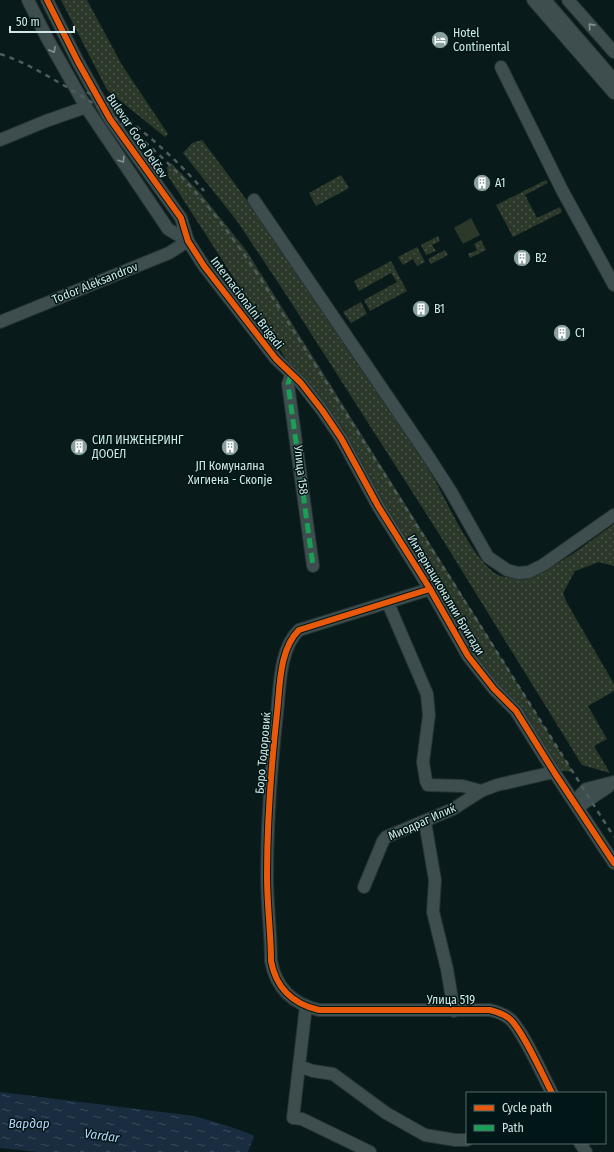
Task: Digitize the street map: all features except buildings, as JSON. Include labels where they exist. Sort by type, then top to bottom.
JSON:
[{"type":"street","points":[[28,0],[46,38],[86,107],[168,229],[188,241]]},
{"type":"street","name":"Bulevar Goce Delčev","points":[[47,0],[78,62],[110,119],[181,218],[188,241]]},
{"type":"street","points":[[533,0],[614,94]]},
{"type":"street","points":[[545,0],[614,80]]},
{"type":"street","points":[[568,0],[614,52]]},
{"type":"street","points":[[501,67],[562,190],[614,285]]},
{"type":"street","points":[[0,140],[46,121],[86,107]]},
{"type":"street","points":[[254,200],[428,456],[450,490],[488,557],[507,570],[518,573],[529,572],[543,565],[614,515]]},
{"type":"street","name":"Todor Aleksandrov","points":[[0,322],[169,253],[188,241]]},
{"type":"street","name":"Internacionalni Brigadi","points":[[188,241],[232,304],[276,359],[291,375]]},
{"type":"street","name":"Улица 158","points":[[291,375],[288,384],[313,566]]},
{"type":"street","name":"Интернационални Бригади","points":[[291,375],[322,410],[341,438],[378,506],[430,588],[468,656],[494,689],[516,711],[614,863]]},
{"type":"street","name":"Боро Тодоровиќ","points":[[306,1006],[287,994],[278,984],[271,961],[267,876],[269,787],[284,660],[287,646],[299,630],[388,603],[430,588]]},
{"type":"street","points":[[388,603],[427,694],[428,715],[423,762],[426,782],[428,785],[463,786],[482,791]]},
{"type":"street","points":[[554,772],[573,787],[586,789],[614,783]]},
{"type":"street","name":"Миодраг Илиќ","points":[[364,887],[386,837],[453,810],[482,791],[497,785],[554,772]]},
{"type":"street","points":[[576,804],[614,783]]},
{"type":"street","points":[[576,804],[586,789]]},
{"type":"street","points":[[425,822],[435,880],[433,912],[447,969],[454,1011]]},
{"type":"street","points":[[306,1006],[292,1118],[302,1119],[370,1152]]},
{"type":"street","name":"Улица 519","points":[[306,1006],[319,1010],[495,1011],[512,1021],[551,1092]]},
{"type":"street","points":[[299,1066],[313,1071],[333,1074],[386,1113],[425,1135],[456,1140],[466,1140]]},
{"type":"green space","points":[[61,0],[87,0],[122,65],[168,134],[165,137],[107,90]]},
{"type":"green space","points":[[202,140],[266,226],[327,314],[417,450],[472,547],[482,561],[491,570],[501,576],[515,578],[530,576],[560,562],[614,524],[614,566],[599,562],[575,571],[563,593],[567,603],[614,684],[614,691],[588,706],[607,739],[594,746],[610,773],[582,765],[441,537],[287,296],[237,221],[183,153],[192,143]]},
{"type":"green space","points":[[171,163],[201,194],[246,250],[573,772],[555,770],[479,663],[168,176],[167,167]]},
{"type":"green space","points":[[341,175],[349,188],[316,206],[309,193]]},
{"type":"green space","points":[[546,180],[548,183],[525,195],[537,218],[560,207],[562,212],[513,237],[496,205]]},
{"type":"green space","points":[[471,218],[480,235],[463,244],[454,228]]},
{"type":"green space","points":[[438,236],[440,241],[432,245],[436,251],[426,255],[421,245]]},
{"type":"green space","points":[[481,240],[486,250],[470,258],[468,254],[477,250],[474,244]]},
{"type":"green space","points":[[417,247],[425,262],[417,266],[413,259],[403,265],[398,257]]},
{"type":"green space","points":[[445,250],[448,255],[431,264],[428,259]]},
{"type":"green space","points":[[391,261],[407,291],[370,311],[364,300],[397,282],[391,273],[359,291],[354,281]]},
{"type":"green space","points":[[361,302],[367,314],[351,323],[343,312]]},
{"type":"water","name":"Вардар","points":[[0,1092],[194,1116],[244,1132],[292,1152],[39,1152],[0,1148]]},
{"type":"pier","points":[[255,1134],[292,1150],[292,1152],[248,1152]]},
{"type":"railway","points":[[0,54],[41,72],[65,86],[125,126],[152,148],[176,171],[220,222],[262,281],[614,837]]},
{"type":"railway","points":[[87,92],[119,113],[149,137],[178,163],[204,191]]},
{"type":"marked path","points":[[291,375],[288,384],[313,566]]},
{"type":"cycle path","points":[[47,0],[78,62],[110,119],[181,218],[188,241],[204,266],[276,359],[301,383],[322,410],[341,438],[378,506],[430,589],[468,656],[494,689],[516,711],[614,863]]},
{"type":"cycle path","points":[[430,589],[299,630],[292,638],[288,647],[284,658],[280,680],[273,754],[267,856],[267,887],[271,961],[273,971],[282,987],[294,999],[301,1004],[319,1010],[490,1010],[503,1014],[510,1019],[521,1033],[551,1092]]},
{"type":"place","name":"Hotel Continental","points":[[440,40]]},
{"type":"place","name":"A1","points":[[482,183]]},
{"type":"place","name":"B2","points":[[522,258]]},
{"type":"place","name":"B1","points":[[421,309]]},
{"type":"place","name":"C1","points":[[562,333]]},
{"type":"place","name":"СИЛ ИНЖЕНЕРИНГ ДООЕЛ","points":[[79,447]]},
{"type":"place","name":"ЈП Комунална Хигиена - Скопје","points":[[230,447]]},
{"type":"water label","name":"Vardar","points":[[102,1135]]}]
